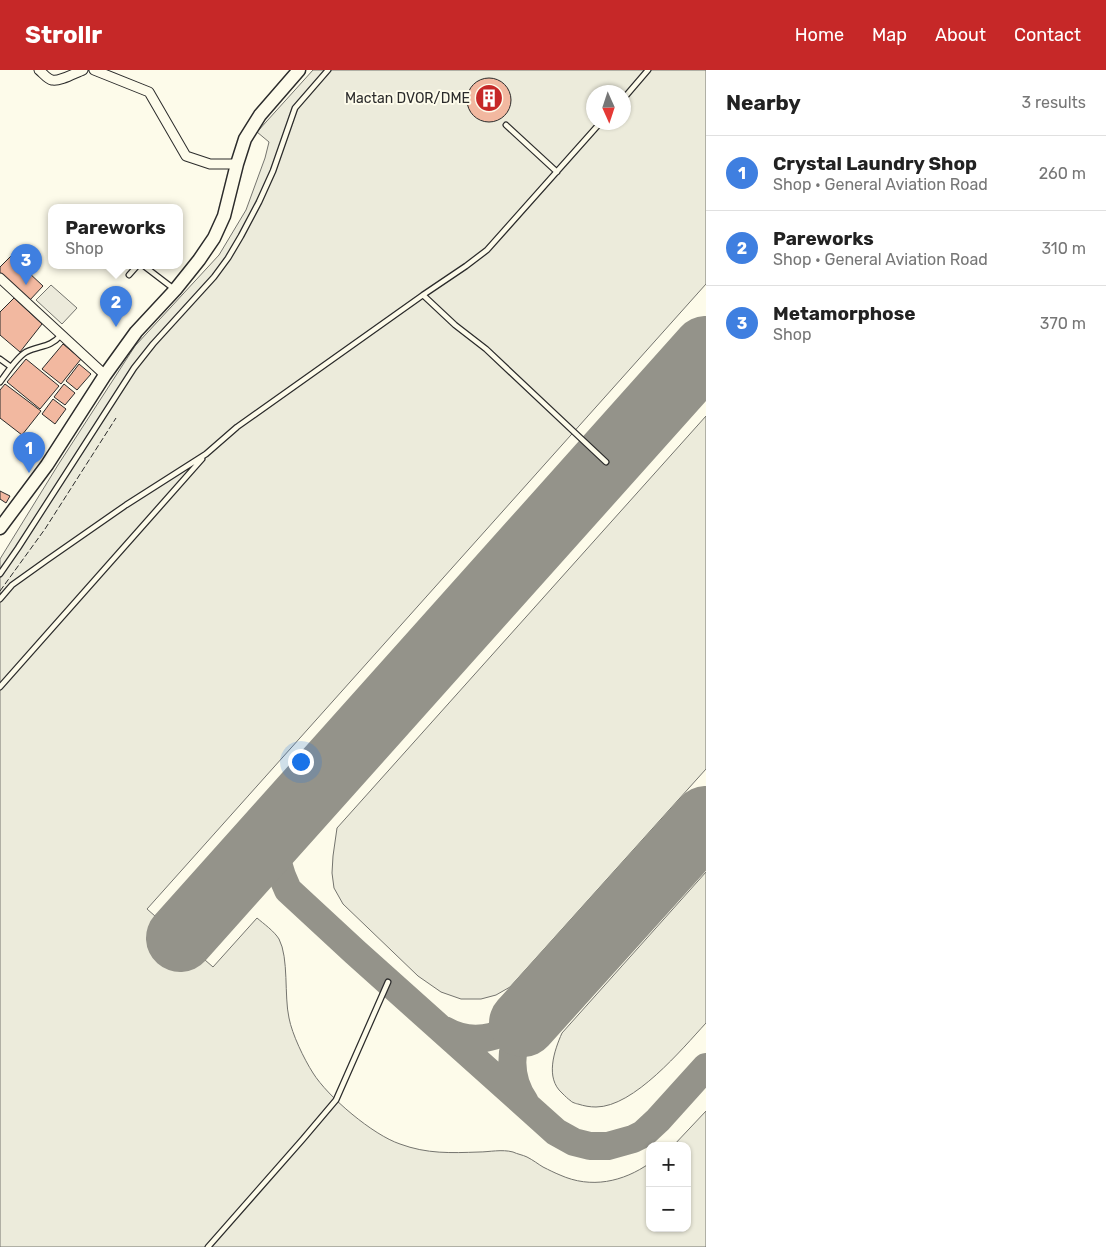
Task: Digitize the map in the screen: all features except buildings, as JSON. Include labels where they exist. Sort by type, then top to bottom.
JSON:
[{"type":"main road","points":[[0,528],[47,465],[105,375],[136,332],[175,290],[214,238],[224,216],[237,164],[246,140],[260,115],[299,70]]},
{"type":"street","points":[[39,70],[49,80],[54,81],[82,70]]},
{"type":"street","points":[[94,70],[149,92],[186,156],[210,164],[237,164]]},
{"type":"street","points":[[0,278],[105,375]]},
{"type":"lane","points":[[0,574],[134,368],[152,344],[214,277],[228,258],[250,219],[273,171],[295,108],[328,70]]},
{"type":"lane","points":[[631,90],[648,70]]},
{"type":"lane","points":[[506,125],[557,172]]},
{"type":"lane","points":[[0,687],[206,454],[237,427],[488,250],[595,130]]},
{"type":"lane","points":[[129,275],[134,269]]},
{"type":"lane","points":[[148,269],[175,290]]},
{"type":"lane","points":[[423,295],[486,349],[606,462]]},
{"type":"lane","points":[[0,382],[25,352],[55,342],[61,335]]},
{"type":"lane","points":[[0,359],[11,367]]},
{"type":"lane","points":[[0,599],[12,585],[47,560],[126,505],[206,454]]},
{"type":"lane","points":[[208,1247],[304,1140],[336,1100],[388,982]]},
{"type":"shaded area","points":[[313,70],[706,70],[706,284],[147,909],[213,967],[257,918],[272,930],[279,939],[284,956],[291,1024],[299,1046],[310,1067],[320,1083],[340,1104],[377,1132],[400,1144],[420,1150],[439,1152],[509,1151],[527,1157],[558,1174],[583,1182],[618,1179],[646,1166],[646,1232],[691,1232],[691,1142],[677,1142],[706,1111],[706,1247],[0,1247],[0,559],[135,346],[219,255],[246,210],[269,142],[257,132]]},
{"type":"shaded area","points":[[51,285],[77,308],[62,324],[36,300]]},
{"type":"shaded area","points":[[706,416],[706,769],[510,987],[496,995],[481,999],[461,999],[441,992],[418,976],[343,904],[334,888],[332,873],[337,828]]},
{"type":"shaded area","points":[[706,872],[706,1023],[671,1061],[626,1098],[596,1107],[572,1102],[557,1087],[552,1072],[556,1048],[562,1033]]},
{"type":"taxiway","points":[[674,386],[689,378],[706,373]]},
{"type":"taxiway","points":[[292,813],[285,826],[278,848],[278,863],[288,890],[556,1132],[574,1142],[590,1146],[608,1146],[633,1139],[643,1134],[658,1120],[706,1067]]},
{"type":"taxiway","points":[[523,1023],[515,1043],[512,1063],[519,1093],[525,1102]]},
{"type":"taxiway","points":[[444,1030],[454,1035],[474,1039],[504,1033],[523,1023]]},
{"type":"runway","points":[[180,938],[706,350]]},
{"type":"runway","points":[[523,1023],[706,820]]},
{"type":"fence","points":[[0,591],[45,529],[116,418]]},
{"type":"place","name":"Mactan DVOR/DME","points":[[489,98]]},
{"type":"place","name":"Metamorphose","points":[[26,285]]},
{"type":"place","name":"Pareworks","points":[[116,327]]},
{"type":"place","name":"Crystal Laundry Shop","points":[[29,473]]}]
